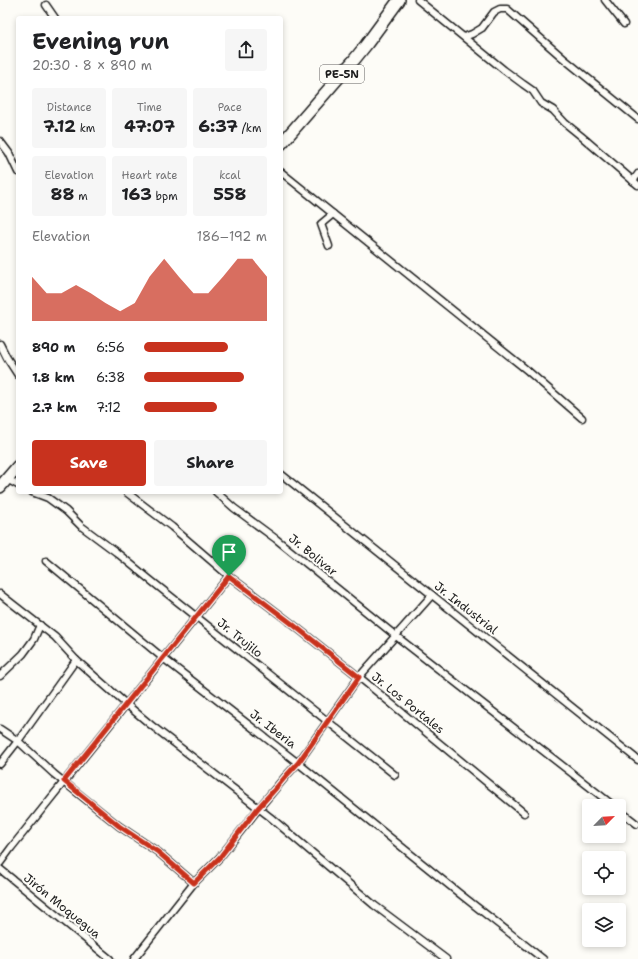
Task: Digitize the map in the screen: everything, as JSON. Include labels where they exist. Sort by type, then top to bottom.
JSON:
[{"type":"highway","name":"PE-5N","points":[[283,142],[354,60],[399,0]]},
{"type":"highway","points":[[3,481],[16,468]]},
{"type":"street","points":[[418,0],[504,70],[533,91],[541,103],[553,110],[638,185]]},
{"type":"street","points":[[605,0],[624,24]]},
{"type":"street","points":[[46,5],[54,16]]},
{"type":"street","points":[[464,37],[482,28],[494,12],[500,8],[507,9],[563,58],[638,118]]},
{"type":"street","points":[[0,141],[9,153],[16,168]]},
{"type":"street","points":[[283,174],[528,371],[582,418]]},
{"type":"street","points":[[632,180],[638,174]]},
{"type":"street","points":[[329,246],[319,223],[333,214]]},
{"type":"street","points":[[0,344],[16,372]]},
{"type":"street","name":"Jr. Industrial","points":[[283,476],[638,760]]},
{"type":"street","points":[[3,481],[16,484]]},
{"type":"street","name":"Jr. Trujilo","points":[[37,494],[48,498],[66,511],[81,526],[116,552],[395,775]]},
{"type":"street","name":"Jr. Los Portales","points":[[129,494],[172,527],[229,576],[359,677],[524,813]]},
{"type":"street","name":"Jr. Bolivar","points":[[218,494],[396,636],[605,799]]},
{"type":"street","name":"Jr. Iberia","points":[[46,560],[164,658],[543,959]]},
{"type":"street","points":[[0,863],[229,576]]},
{"type":"street","points":[[0,594],[55,637],[76,660],[126,704],[258,808],[374,905],[446,959]]},
{"type":"street","points":[[134,959],[194,883],[220,857],[258,808],[298,763],[359,677],[432,595]]},
{"type":"street","points":[[0,676],[34,640],[40,625]]},
{"type":"street","points":[[0,764],[76,660]]},
{"type":"street","points":[[0,729],[18,740],[64,781],[119,826],[158,852],[194,883]]},
{"type":"street","points":[[626,815],[637,824]]},
{"type":"street","name":"Jirón Moquegua","points":[[0,869],[110,959]]},
{"type":"route","points":[[229,576],[359,677],[298,763],[258,808],[220,857],[194,883],[158,852],[119,826],[64,781],[229,576]]}]
